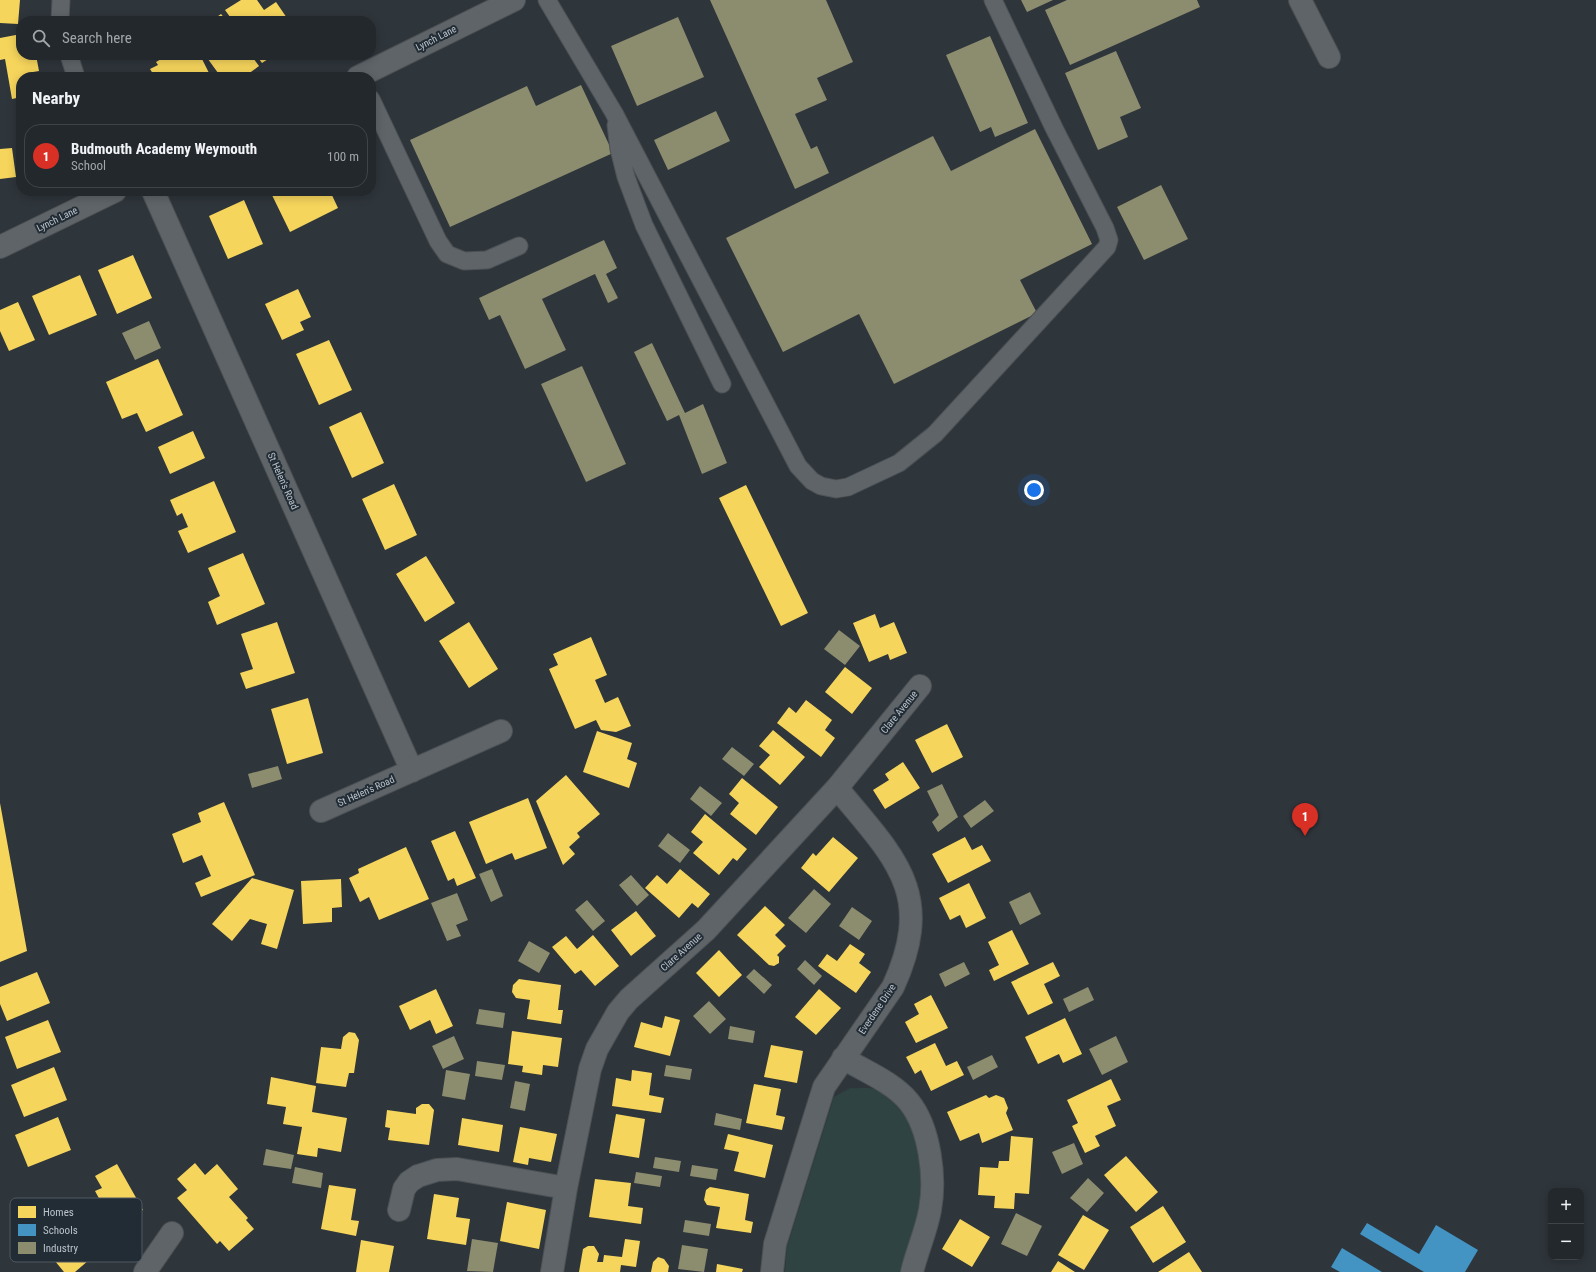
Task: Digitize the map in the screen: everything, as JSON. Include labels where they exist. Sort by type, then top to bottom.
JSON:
[{"type":"street","points":[[1300,0],[1329,57]]},
{"type":"street","name":"Lynch Lane","points":[[370,72],[503,2]]},
{"type":"street","name":"Lynch Lane","points":[[0,247],[104,196]]},
{"type":"street","name":"St Helen's Road","points":[[155,196],[412,771]]},
{"type":"street","name":"Clare Avenue","points":[[552,1272],[566,1188],[590,1069],[597,1049],[618,1012],[629,999],[706,930],[837,788],[920,686]]},
{"type":"street","name":"St Helen's Road","points":[[321,811],[501,732]]},
{"type":"street","name":"Everdene Drive","points":[[772,1272],[775,1244],[824,1087],[893,987],[901,969],[906,951],[911,916],[910,900],[899,867],[889,851],[837,788]]},
{"type":"street","points":[[843,1058],[899,1093],[909,1102],[922,1128],[930,1161],[932,1194],[926,1226],[912,1272]]},
{"type":"street","points":[[399,1210],[404,1189],[410,1182],[418,1176],[437,1170],[457,1168],[566,1188]]},
{"type":"street","points":[[145,1272],[172,1232]]},
{"type":"lane","points":[[60,16],[61,0]]},
{"type":"lane","points":[[547,0],[614,113],[798,466],[812,481],[821,486],[836,489],[848,487],[899,463],[935,434],[1107,247],[1108,240],[1105,228],[1054,128],[993,0]]},
{"type":"lane","points":[[71,60],[74,72]]},
{"type":"lane","points":[[376,110],[438,242],[447,254],[464,261],[487,260],[519,246]]},
{"type":"lane","points":[[614,113],[619,150],[626,177],[644,225],[722,384]]},
{"type":"green space","points":[[850,1088],[869,1088],[880,1092],[898,1108],[907,1120],[914,1134],[921,1165],[921,1196],[916,1224],[902,1263],[901,1272],[785,1272],[787,1247],[834,1097]]},
{"type":"building: Homes","points":[[0,0],[20,0],[19,16],[16,16],[16,24],[0,23]]},
{"type":"building: Homes","points":[[241,0],[257,0],[264,10],[276,2],[286,16],[229,16],[225,10]]},
{"type":"building: Homes","points":[[16,35],[16,60],[37,60],[39,71],[16,72],[16,98],[12,99],[5,59],[0,60],[0,38]]},
{"type":"building: Homes","points":[[159,60],[202,60],[208,72],[152,72],[150,69],[158,65],[156,62]]},
{"type":"building: Homes","points":[[209,60],[255,60],[259,66],[251,72],[217,72]]},
{"type":"building: Homes","points":[[260,60],[266,60],[262,63]]},
{"type":"building: Homes","points":[[12,148],[16,177],[0,179],[0,149]]},
{"type":"building: Homes","points":[[272,196],[332,196],[338,208],[290,232]]},
{"type":"building: Homes","points":[[244,200],[263,244],[228,259],[209,216]]},
{"type":"building: Homes","points":[[133,255],[152,298],[117,314],[98,270]]},
{"type":"building: Homes","points":[[80,275],[97,315],[49,335],[32,296]]},
{"type":"building: Homes","points":[[298,289],[311,317],[300,322],[304,330],[282,340],[265,304]]},
{"type":"building: Homes","points":[[18,302],[35,340],[9,351],[0,331],[0,310]]},
{"type":"building: Homes","points":[[329,340],[352,390],[319,405],[296,354]]},
{"type":"building: Homes","points":[[158,359],[183,415],[146,432],[137,413],[122,419],[106,382]]},
{"type":"building: Homes","points":[[361,412],[384,463],[352,478],[329,427]]},
{"type":"building: Homes","points":[[193,431],[205,458],[170,474],[158,447]]},
{"type":"building: Homes","points":[[214,481],[236,532],[188,553],[178,531],[188,527],[182,513],[177,516],[170,500]]},
{"type":"building: Homes","points":[[394,484],[417,535],[385,550],[362,499]]},
{"type":"building: Homes","points":[[746,485],[808,613],[781,626],[719,498]]},
{"type":"building: Homes","points":[[243,553],[265,604],[217,625],[208,602],[220,596],[208,568]]},
{"type":"building: Homes","points":[[426,556],[455,603],[425,622],[396,574]]},
{"type":"building: Homes","points":[[875,614],[880,628],[894,622],[907,653],[890,660],[888,654],[869,662],[853,623]]},
{"type":"building: Homes","points":[[277,622],[295,673],[246,689],[240,673],[253,669],[241,634]]},
{"type":"building: Homes","points":[[469,622],[498,669],[469,688],[439,641]]},
{"type":"building: Homes","points":[[591,637],[607,675],[595,680],[605,703],[618,697],[631,726],[616,732],[601,730],[596,720],[575,729],[549,669],[558,665],[553,654]]},
{"type":"building: Homes","points":[[845,667],[872,688],[852,714],[825,692]]},
{"type":"building: Homes","points":[[308,698],[323,753],[287,764],[271,709]]},
{"type":"building: Homes","points":[[806,700],[832,720],[825,730],[835,738],[821,757],[777,723],[789,707],[796,713]]},
{"type":"building: Homes","points":[[947,724],[963,757],[932,773],[915,740]]},
{"type":"building: Homes","points":[[773,730],[805,757],[780,785],[759,767],[770,755],[759,746]]},
{"type":"building: Homes","points":[[597,731],[632,743],[627,759],[637,763],[629,788],[583,772]]},
{"type":"building: Homes","points":[[903,762],[920,788],[885,809],[873,790],[889,780],[885,774]]},
{"type":"building: Homes","points":[[566,775],[600,814],[577,833],[580,837],[569,847],[575,854],[563,865],[536,801]]},
{"type":"building: Homes","points":[[742,778],[778,807],[756,835],[730,814],[739,803],[729,794]]},
{"type":"building: Homes","points":[[528,798],[547,848],[515,860],[512,853],[486,864],[469,822]]},
{"type":"building: Homes","points":[[224,802],[255,875],[201,897],[195,883],[211,876],[202,855],[183,863],[172,834],[201,822],[198,813]]},
{"type":"building: Homes","points":[[0,803],[27,951],[0,962]]},
{"type":"building: Homes","points":[[705,814],[747,849],[737,861],[733,858],[719,875],[693,853],[703,842],[691,832]]},
{"type":"building: Homes","points":[[455,831],[476,878],[457,886],[454,878],[448,881],[431,841]]},
{"type":"building: Homes","points":[[833,837],[858,858],[829,892],[801,868],[813,853],[816,856]]},
{"type":"building: Homes","points":[[965,837],[972,850],[982,845],[991,861],[948,883],[932,854]]},
{"type":"building: Homes","points":[[406,847],[429,899],[379,920],[369,897],[360,902],[349,878],[359,873],[358,869]]},
{"type":"building: Homes","points":[[680,869],[710,894],[698,908],[692,903],[679,918],[645,888],[657,875],[667,884]]},
{"type":"building: Homes","points":[[252,878],[294,890],[277,949],[261,944],[267,924],[250,919],[232,941],[212,924]]},
{"type":"building: Homes","points":[[341,879],[342,907],[332,908],[332,922],[303,924],[301,881]]},
{"type":"building: Homes","points":[[969,883],[986,918],[966,928],[960,915],[950,920],[939,898]]},
{"type":"building: Homes","points":[[765,906],[785,925],[775,935],[786,946],[777,955],[779,957],[779,963],[774,966],[769,965],[737,935]]},
{"type":"building: Homes","points":[[636,911],[656,936],[631,956],[611,930]]},
{"type":"building: Homes","points":[[1012,930],[1029,964],[994,981],[989,970],[999,965],[988,942]]},
{"type":"building: Homes","points":[[593,935],[619,966],[595,986],[581,970],[575,974],[552,947],[566,936],[577,949]]},
{"type":"building: Homes","points":[[850,944],[865,954],[859,963],[871,972],[856,993],[818,966],[827,954],[837,961]]},
{"type":"building: Homes","points":[[719,950],[742,975],[719,997],[696,973]]},
{"type":"building: Homes","points":[[1053,962],[1060,976],[1044,984],[1053,1003],[1028,1015],[1011,982]]},
{"type":"building: Homes","points":[[37,972],[50,1003],[7,1021],[0,1004],[0,987]]},
{"type":"building: Homes","points":[[519,979],[561,985],[558,1010],[563,1010],[561,1024],[527,1019],[530,1000],[516,998],[512,992],[513,985]]},
{"type":"building: Homes","points":[[436,989],[453,1026],[436,1034],[430,1020],[410,1030],[399,1006]]},
{"type":"building: Homes","points":[[819,989],[841,1008],[816,1035],[795,1017]]},
{"type":"building: Homes","points":[[931,995],[948,1028],[916,1043],[905,1022],[919,1014],[914,1004]]},
{"type":"building: Homes","points":[[665,1016],[680,1020],[670,1056],[634,1047],[641,1022],[662,1028]]},
{"type":"building: Homes","points":[[1065,1018],[1082,1054],[1063,1063],[1059,1054],[1038,1064],[1025,1037]]},
{"type":"building: Homes","points":[[48,1020],[61,1052],[17,1069],[5,1037]]},
{"type":"building: Homes","points":[[512,1031],[562,1038],[558,1067],[543,1065],[542,1075],[522,1072],[523,1066],[508,1064]]},
{"type":"building: Homes","points":[[349,1032],[355,1033],[359,1040],[354,1073],[349,1073],[346,1087],[316,1083],[321,1047],[341,1049],[343,1037]]},
{"type":"building: Homes","points":[[935,1043],[946,1066],[957,1061],[964,1075],[931,1091],[921,1070],[915,1074],[906,1057]]},
{"type":"building: Homes","points":[[771,1045],[803,1051],[797,1083],[764,1077]]},
{"type":"building: Homes","points":[[54,1067],[67,1100],[24,1117],[11,1085]]},
{"type":"building: Homes","points":[[632,1070],[652,1073],[649,1095],[664,1098],[661,1113],[612,1106],[616,1078],[631,1081]]},
{"type":"building: Homes","points":[[271,1077],[316,1086],[312,1112],[347,1118],[341,1152],[318,1148],[317,1157],[297,1154],[302,1127],[283,1124],[286,1107],[267,1104]]},
{"type":"building: Homes","points":[[1111,1079],[1121,1100],[1107,1106],[1116,1126],[1095,1136],[1100,1146],[1085,1153],[1072,1126],[1078,1123],[1067,1100]]},
{"type":"building: Homes","points":[[754,1084],[781,1089],[776,1115],[785,1117],[782,1130],[746,1123]]},
{"type":"building: Homes","points":[[986,1095],[989,1098],[996,1095],[1004,1098],[1008,1108],[1006,1113],[1013,1130],[982,1143],[979,1133],[960,1141],[947,1112]]},
{"type":"building: Homes","points":[[422,1104],[429,1104],[434,1110],[429,1145],[388,1140],[390,1128],[385,1127],[387,1110],[416,1114],[416,1108]]},
{"type":"building: Homes","points":[[616,1114],[645,1119],[639,1158],[609,1153]]},
{"type":"building: Homes","points":[[58,1117],[71,1150],[28,1167],[15,1135]]},
{"type":"building: Homes","points":[[462,1118],[503,1125],[499,1152],[458,1145]]},
{"type":"building: Homes","points":[[520,1127],[557,1134],[551,1162],[529,1158],[528,1165],[513,1162]]},
{"type":"building: Homes","points":[[728,1134],[773,1145],[765,1178],[734,1171],[739,1152],[724,1149]]},
{"type":"building: Homes","points":[[1011,1136],[1033,1138],[1029,1194],[1015,1193],[1014,1209],[994,1208],[995,1196],[978,1195],[980,1167],[998,1168],[999,1161],[1009,1161]]},
{"type":"building: Homes","points":[[1126,1156],[1158,1192],[1136,1212],[1104,1175]]},
{"type":"building: Homes","points":[[195,1163],[205,1175],[217,1164],[238,1189],[229,1197],[248,1218],[246,1220],[254,1229],[229,1251],[220,1241],[217,1244],[177,1198],[187,1190],[177,1179]]},
{"type":"building: Homes","points":[[117,1164],[136,1198],[99,1198],[95,1191],[102,1188],[95,1176]]},
{"type":"building: Homes","points":[[595,1179],[631,1183],[628,1206],[643,1208],[641,1224],[589,1217]]},
{"type":"building: Homes","points":[[329,1185],[356,1189],[351,1220],[359,1221],[356,1236],[321,1229]]},
{"type":"building: Homes","points":[[710,1187],[749,1194],[745,1220],[753,1222],[751,1233],[716,1228],[720,1207],[707,1205],[704,1200],[706,1190]]},
{"type":"building: Homes","points":[[434,1194],[459,1198],[456,1217],[470,1219],[466,1245],[427,1239]]},
{"type":"building: Homes","points":[[507,1202],[546,1210],[539,1249],[500,1241]]},
{"type":"building: Homes","points":[[1163,1206],[1186,1242],[1153,1263],[1130,1227]]},
{"type":"building: Homes","points":[[1083,1215],[1109,1230],[1084,1270],[1058,1255]]},
{"type":"building: Homes","points":[[960,1219],[990,1237],[972,1267],[942,1249]]},
{"type":"building: Homes","points":[[625,1239],[640,1241],[636,1267],[621,1265],[620,1272],[579,1272],[583,1249],[588,1246],[594,1246],[599,1254],[597,1262],[603,1262],[604,1255],[622,1257]]},
{"type":"building: Homes","points":[[361,1240],[394,1246],[389,1272],[356,1272]]},
{"type":"building: Homes","points":[[1189,1252],[1202,1272],[1158,1272]]},
{"type":"building: Homes","points":[[658,1257],[664,1259],[669,1266],[668,1272],[651,1272],[653,1262]]},
{"type":"building: Homes","points":[[1058,1261],[1075,1272],[1051,1272]]},
{"type":"building: Homes","points":[[56,1262],[87,1262],[75,1272],[64,1272]]},
{"type":"building: Homes","points":[[717,1264],[743,1269],[742,1272],[716,1272]]},
{"type":"building: Schools","points":[[1367,1223],[1419,1254],[1436,1225],[1478,1250],[1465,1272],[1424,1272],[1360,1234]]},
{"type":"building: Schools","points":[[1342,1248],[1382,1272],[1340,1272],[1331,1267]]},
{"type":"building: Industry","points":[[710,0],[826,0],[853,62],[817,78],[827,100],[795,114],[811,149],[817,146],[829,173],[795,189]]},
{"type":"building: Industry","points":[[1021,0],[1053,0],[1027,12]]},
{"type":"building: Industry","points":[[1067,0],[1197,0],[1200,7],[1070,65],[1045,10]]},
{"type":"building: Industry","points":[[678,17],[704,77],[637,106],[611,46]]},
{"type":"building: Industry","points":[[990,36],[1028,123],[995,137],[991,127],[980,132],[946,55]]},
{"type":"building: Industry","points":[[1116,51],[1141,108],[1120,117],[1128,137],[1098,150],[1065,73]]},
{"type":"building: Industry","points":[[581,85],[613,153],[450,227],[410,140],[527,86],[536,106]]},
{"type":"building: Industry","points":[[716,111],[730,141],[668,170],[654,140]]},
{"type":"building: Industry","points":[[1035,129],[1092,244],[1020,280],[1037,313],[894,384],[859,314],[783,352],[726,238],[933,136],[951,171]]},
{"type":"building: Industry","points":[[1161,185],[1188,239],[1144,260],[1117,207]]},
{"type":"building: Industry","points":[[604,240],[617,268],[606,274],[618,298],[608,303],[595,274],[542,299],[566,350],[525,369],[500,315],[489,320],[479,298]]},
{"type":"building: Industry","points":[[149,321],[161,348],[135,360],[122,333]]},
{"type":"building: Industry","points":[[652,343],[685,413],[703,404],[727,463],[702,474],[679,415],[667,421],[634,352]]},
{"type":"building: Industry","points":[[582,366],[626,464],[586,482],[541,384]]},
{"type":"building: Industry","points":[[839,630],[860,646],[845,665],[824,649]]},
{"type":"building: Industry","points":[[732,747],[754,764],[744,776],[722,759]]},
{"type":"building: Industry","points":[[278,766],[282,779],[252,788],[248,774]]},
{"type":"building: Industry","points":[[942,784],[958,817],[938,832],[932,822],[939,815],[927,791]]},
{"type":"building: Industry","points":[[700,786],[722,803],[711,816],[690,799]]},
{"type":"building: Industry","points":[[985,800],[994,811],[971,828],[963,816]]},
{"type":"building: Industry","points":[[668,833],[690,850],[680,863],[658,846]]},
{"type":"building: Industry","points":[[492,869],[503,896],[491,902],[479,874]]},
{"type":"building: Industry","points":[[631,875],[649,895],[637,906],[619,885]]},
{"type":"building: Industry","points":[[814,889],[831,904],[806,933],[788,918]]},
{"type":"building: Industry","points":[[1030,892],[1041,914],[1020,925],[1009,902]]},
{"type":"building: Industry","points":[[457,893],[468,920],[456,925],[461,936],[447,941],[431,903]]},
{"type":"building: Industry","points":[[587,900],[605,921],[593,931],[575,910]]},
{"type":"building: Industry","points":[[852,907],[872,921],[859,940],[839,926]]},
{"type":"building: Industry","points":[[529,941],[550,953],[539,973],[518,961]]},
{"type":"building: Industry","points":[[805,960],[822,976],[814,985],[797,969]]},
{"type":"building: Industry","points":[[964,962],[970,974],[945,987],[939,974]]},
{"type":"building: Industry","points":[[754,969],[772,985],[764,994],[746,977]]},
{"type":"building: Industry","points":[[1088,987],[1094,1000],[1069,1012],[1063,999]]},
{"type":"building: Industry","points":[[709,1001],[726,1019],[710,1034],[693,1016]]},
{"type":"building: Industry","points":[[479,1009],[505,1013],[503,1028],[476,1024]]},
{"type":"building: Industry","points":[[730,1026],[755,1031],[753,1043],[728,1039]]},
{"type":"building: Industry","points":[[454,1036],[464,1059],[443,1069],[432,1046]]},
{"type":"building: Industry","points":[[1116,1036],[1128,1062],[1102,1075],[1089,1049]]},
{"type":"building: Industry","points":[[992,1055],[998,1067],[973,1080],[967,1067]]},
{"type":"building: Industry","points":[[477,1061],[505,1065],[502,1080],[475,1076]]},
{"type":"building: Industry","points":[[666,1065],[692,1069],[690,1080],[664,1076]]},
{"type":"building: Industry","points":[[446,1070],[470,1074],[465,1100],[442,1096]]},
{"type":"building: Industry","points":[[515,1081],[530,1084],[525,1111],[510,1108]]},
{"type":"building: Industry","points":[[716,1113],[742,1119],[740,1130],[714,1125]]},
{"type":"building: Industry","points":[[1074,1143],[1083,1164],[1062,1174],[1052,1152]]},
{"type":"building: Industry","points":[[266,1149],[294,1155],[291,1169],[263,1165]]},
{"type":"building: Industry","points":[[655,1157],[681,1161],[679,1172],[653,1168]]},
{"type":"building: Industry","points":[[692,1165],[718,1169],[716,1180],[690,1176]]},
{"type":"building: Industry","points":[[295,1167],[323,1173],[321,1188],[292,1183]]},
{"type":"building: Industry","points":[[636,1172],[662,1176],[660,1187],[634,1183]]},
{"type":"building: Industry","points":[[1088,1178],[1104,1193],[1087,1212],[1070,1198]]},
{"type":"building: Industry","points":[[1016,1213],[1042,1226],[1027,1256],[1001,1244]]},
{"type":"building: Industry","points":[[685,1220],[711,1224],[709,1236],[683,1232]]},
{"type":"building: Industry","points":[[472,1239],[498,1243],[493,1272],[467,1271]]},
{"type":"building: Industry","points":[[682,1245],[708,1249],[704,1272],[678,1269]]},
{"type":"place","name":"Budmouth Academy Weymouth","points":[[1305,836]]}]
